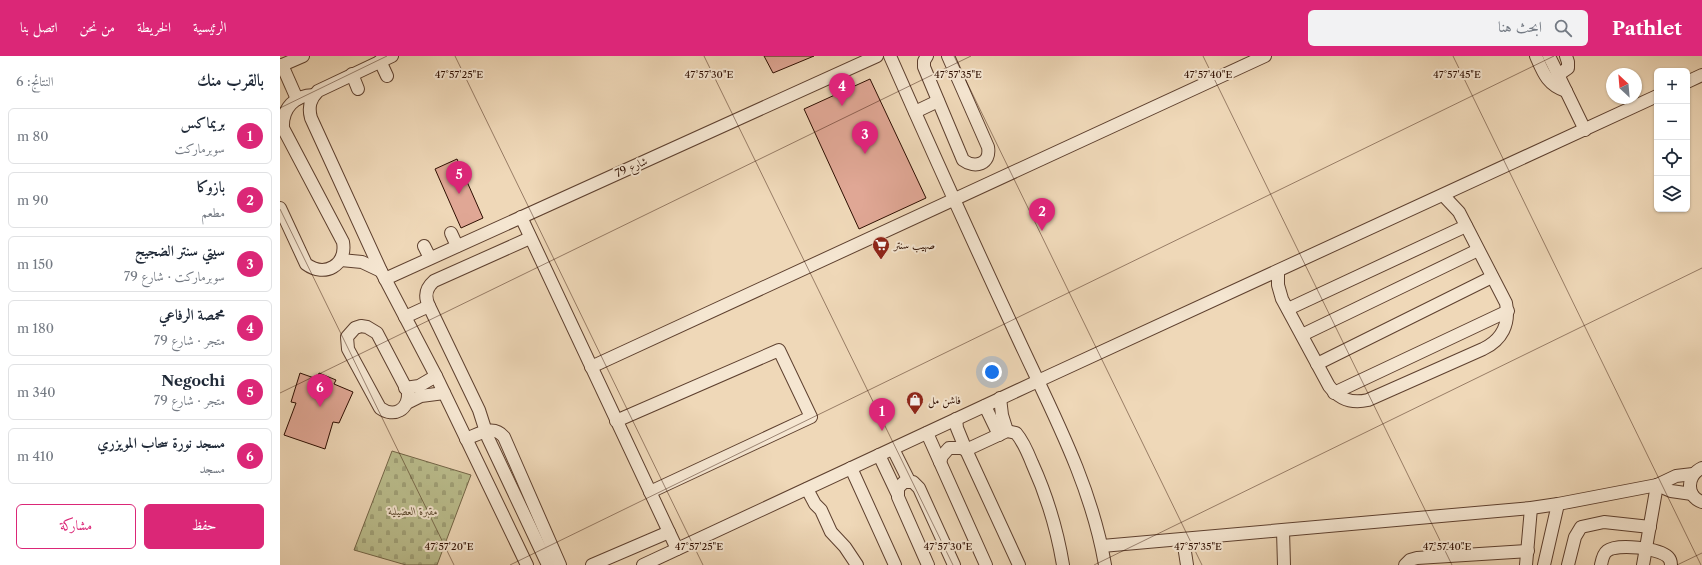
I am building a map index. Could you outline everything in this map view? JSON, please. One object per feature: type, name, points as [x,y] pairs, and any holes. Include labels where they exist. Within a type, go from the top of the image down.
[{"type":"street","points":[[297,99],[281,66],[303,56]]},
{"type":"street","points":[[392,56],[324,87],[314,95],[310,106],[311,118],[383,275],[436,376],[527,565]]},
{"type":"street","name":"شارع 79","points":[[383,275],[430,258],[877,56]]},
{"type":"street","points":[[890,56],[954,199],[1075,461],[1096,523],[1105,565]]},
{"type":"street","points":[[926,56],[924,67],[963,160],[972,165],[980,164],[987,159],[989,153],[988,148],[948,56]]},
{"type":"street","points":[[591,367],[1265,56]]},
{"type":"street","points":[[1536,56],[1548,81],[1558,88],[1566,91]]},
{"type":"street","points":[[1549,56],[1585,130]]},
{"type":"street","points":[[1558,76],[1567,71],[1568,62],[1566,56]]},
{"type":"street","points":[[380,61],[387,76]]},
{"type":"street","points":[[352,74],[358,89]]},
{"type":"street","points":[[1690,81],[1702,75]]},
{"type":"street","points":[[280,208],[306,264],[316,269],[327,270],[332,268],[341,260],[344,248],[343,242],[283,128],[285,113],[292,103],[302,96],[314,95]]},
{"type":"street","points":[[643,565],[1000,398],[1654,97]]},
{"type":"street","points":[[915,112],[938,101]]},
{"type":"street","points":[[1278,271],[1278,285],[1288,309],[1317,364],[1334,393],[1350,401],[1360,402],[1368,400],[1490,345],[1502,334],[1506,327],[1508,311],[1506,303],[1466,226],[1454,206],[1443,195]]},
{"type":"street","points":[[520,217],[677,549]]},
{"type":"street","points":[[1288,309],[1466,226]]},
{"type":"street","points":[[451,233],[457,246]]},
{"type":"street","points":[[530,238],[434,281],[427,290],[426,295],[429,306],[479,410],[486,431],[548,565]]},
{"type":"street","points":[[424,246],[430,258]]},
{"type":"street","points":[[1302,335],[1478,250]]},
{"type":"street","points":[[341,260],[362,262],[383,275]]},
{"type":"street","points":[[1317,364],[1492,277]]},
{"type":"street","points":[[405,316],[429,306]]},
{"type":"street","points":[[1334,393],[1508,311]]},
{"type":"street","points":[[407,403],[408,392],[373,329],[367,326],[361,326],[350,332],[347,337],[348,349],[380,408],[384,412],[395,413],[400,411],[407,403],[421,396],[444,393]]},
{"type":"street","points":[[616,421],[780,350],[811,417],[650,492]]},
{"type":"street","points":[[405,388],[419,386],[436,376]]},
{"type":"street","points":[[1000,398],[1003,433]]},
{"type":"street","points":[[985,406],[1003,433]]},
{"type":"street","points":[[956,419],[958,432],[1019,565]]},
{"type":"street","points":[[466,439],[486,431],[498,431],[504,437],[560,565]]},
{"type":"street","points":[[927,432],[986,565]]},
{"type":"street","points":[[940,462],[942,456],[950,448],[961,448],[966,450],[1003,433],[1016,433],[1019,436],[1040,480],[1055,525],[1063,565]]},
{"type":"street","points":[[893,449],[908,481]]},
{"type":"street","points":[[879,455],[897,492],[928,565]]},
{"type":"street","points":[[851,468],[895,565]]},
{"type":"street","points":[[1102,546],[1531,508],[1657,485],[1669,478],[1698,471]]},
{"type":"street","points":[[1698,471],[1690,484],[1692,494],[1695,498],[1702,502]]},
{"type":"street","points":[[897,492],[900,484],[908,481],[913,482],[919,488],[954,565]]},
{"type":"street","points":[[1657,485],[1671,491],[1692,494]]},
{"type":"street","points":[[1643,565],[1657,485]]},
{"type":"street","points":[[810,487],[821,501],[821,510],[832,532],[845,547],[857,565]]},
{"type":"street","points":[[1544,565],[1558,504]]},
{"type":"street","points":[[1526,565],[1531,508]]},
{"type":"street","points":[[1568,565],[1575,537],[1581,527],[1604,522],[1650,527]]},
{"type":"street","points":[[1283,531],[1284,565]]},
{"type":"street","points":[[592,565],[669,532]]},
{"type":"street","points":[[1183,539],[1187,565]]},
{"type":"street","points":[[1601,565],[1602,559],[1607,551],[1625,546],[1660,552],[1668,556],[1672,565]]},
{"type":"street","points":[[1404,565],[1413,559],[1528,551]]},
{"type":"street","points":[[1468,565],[1471,560],[1486,554]]},
{"type":"street","points":[[1486,554],[1497,565]]},
{"type":"street","points":[[1437,565],[1446,557]]},
{"type":"green space","name":"مقبرة العضيلية","points":[[392,451],[471,475],[437,565],[406,565],[354,550]]},
{"type":"building","points":[[764,56],[814,56],[773,73]]},
{"type":"building","points":[[870,79],[926,198],[859,229],[804,109]]},
{"type":"building","points":[[457,159],[483,218],[461,228],[435,169]]},
{"type":"building","points":[[300,373],[317,379],[319,373],[336,380],[334,384],[353,392],[339,423],[333,422],[325,449],[284,435],[296,403],[291,402]]},
{"type":"place","name":"محمصة الرفاعي","points":[[842,106]]},
{"type":"place","name":"سيتي سنتر الضجيج","points":[[865,154]]},
{"type":"place","name":"Negochi","points":[[459,194]]},
{"type":"place","name":"بازوكا","points":[[1042,231]]},
{"type":"place","name":"صهيب سنتر","points":[[881,260]]},
{"type":"place","name":"مسجد نورة سحاب المويزري","points":[[320,407]]},
{"type":"place","name":"فاشن مل","points":[[915,415]]},
{"type":"place","name":"بريماكس","points":[[882,431]]}]
